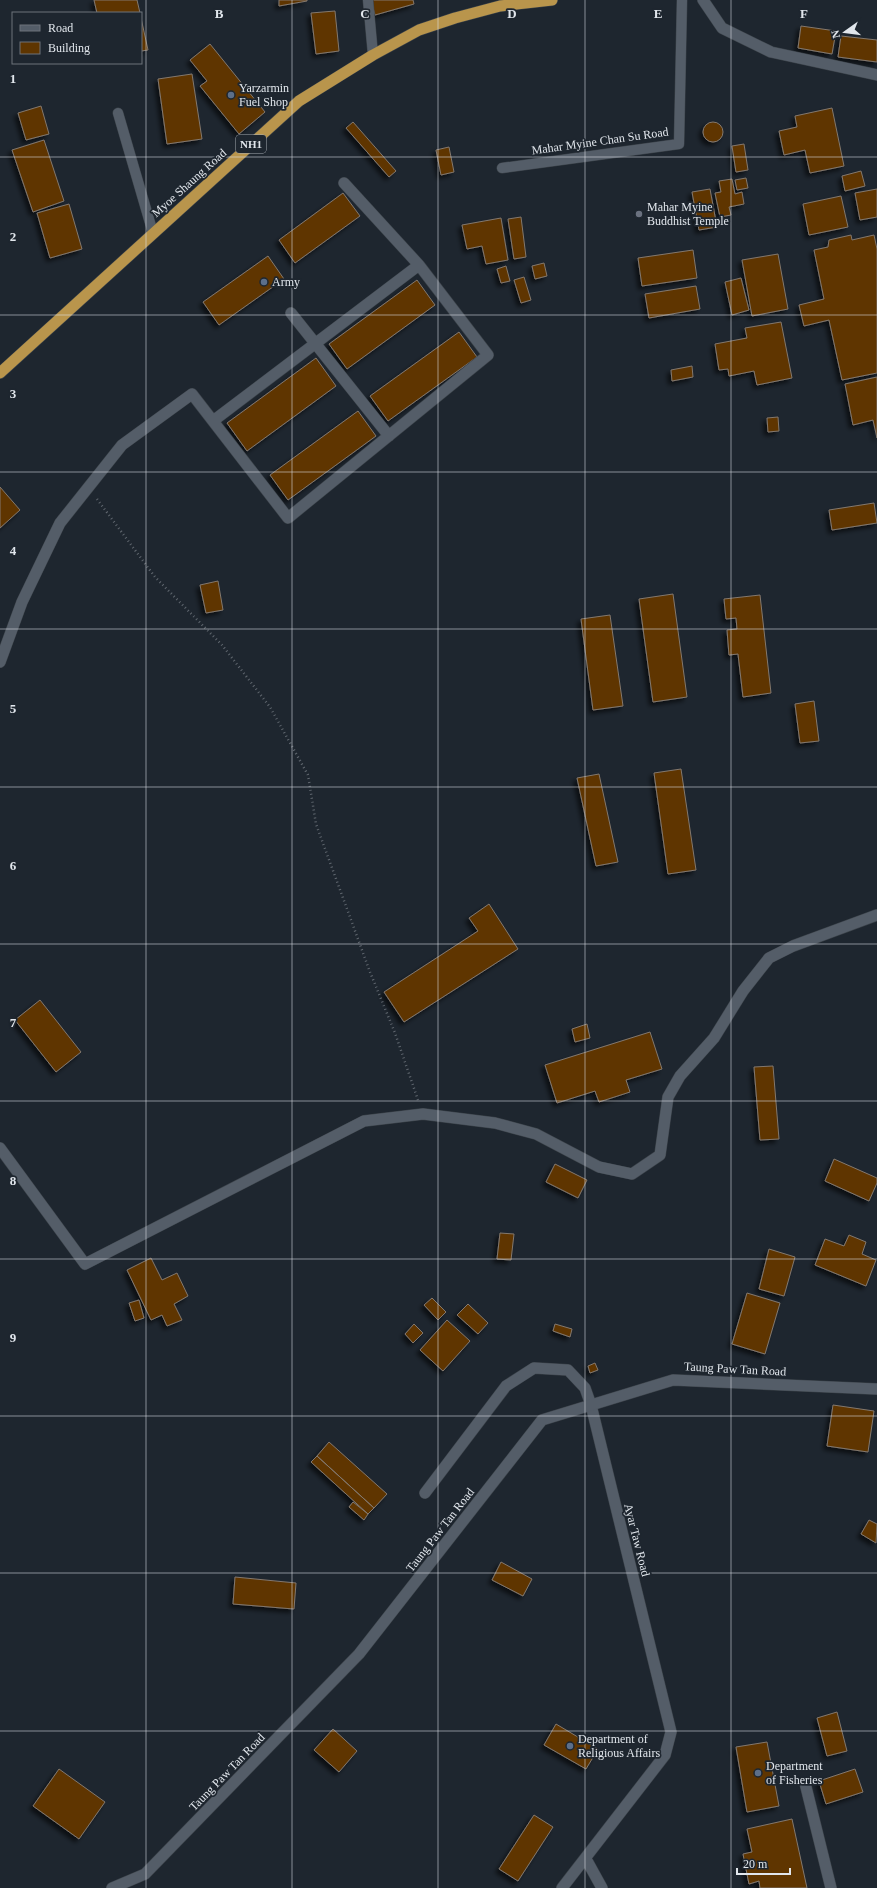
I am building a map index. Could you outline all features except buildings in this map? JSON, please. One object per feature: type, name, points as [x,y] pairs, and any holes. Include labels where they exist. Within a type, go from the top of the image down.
[{"type":"highway","name":"Myoe Shaung Road","points":[[0,373],[299,101],[373,55],[419,30],[455,18],[500,6],[552,0]]},
{"type":"street","points":[[703,0],[722,28],[771,52],[877,74]]},
{"type":"street","points":[[0,662],[22,602],[60,523],[122,445],[192,394],[288,518],[488,355],[419,266],[344,183]]},
{"type":"street","points":[[213,421],[419,266]]},
{"type":"street","points":[[291,313],[389,436]]},
{"type":"street","points":[[0,1148],[85,1264],[364,1120],[423,1114],[495,1123],[536,1134],[599,1167],[632,1174],[660,1156],[668,1097],[680,1076],[714,1038],[743,991],[769,958],[793,946],[877,915]]},
{"type":"street","name":"Ayar Taw Road","points":[[425,1493],[506,1386],[534,1368],[568,1370],[585,1388],[591,1405],[671,1732],[665,1755],[586,1859],[562,1888]]},
{"type":"street","name":"Taung Paw Tan Road","points":[[112,1888],[145,1874],[360,1654],[542,1420],[673,1380],[877,1389]]},
{"type":"street","points":[[805,1783],[831,1888]]},
{"type":"street","points":[[586,1859],[602,1888]]},
{"type":"lane","points":[[368,0],[373,55]]},
{"type":"lane","name":"Mahar Myine Chan Su Road","points":[[502,168],[679,144],[682,0]]},
{"type":"lane","points":[[118,113],[153,233]]},
{"type":"path","points":[[89,488],[155,577],[222,645],[270,707],[308,775],[316,824],[370,972],[395,1033],[423,1114]]},
{"type":"place","name":"Yarzarmin Fuel Shop","points":[[231,95]]},
{"type":"place","name":"Mahar Myine Buddhist Temple","points":[[639,214]]},
{"type":"place","name":"Army","points":[[264,282]]},
{"type":"place","name":"Department of Religious Affairs","points":[[570,1746]]},
{"type":"place","name":"Department of Fisheries","points":[[758,1773]]}]
